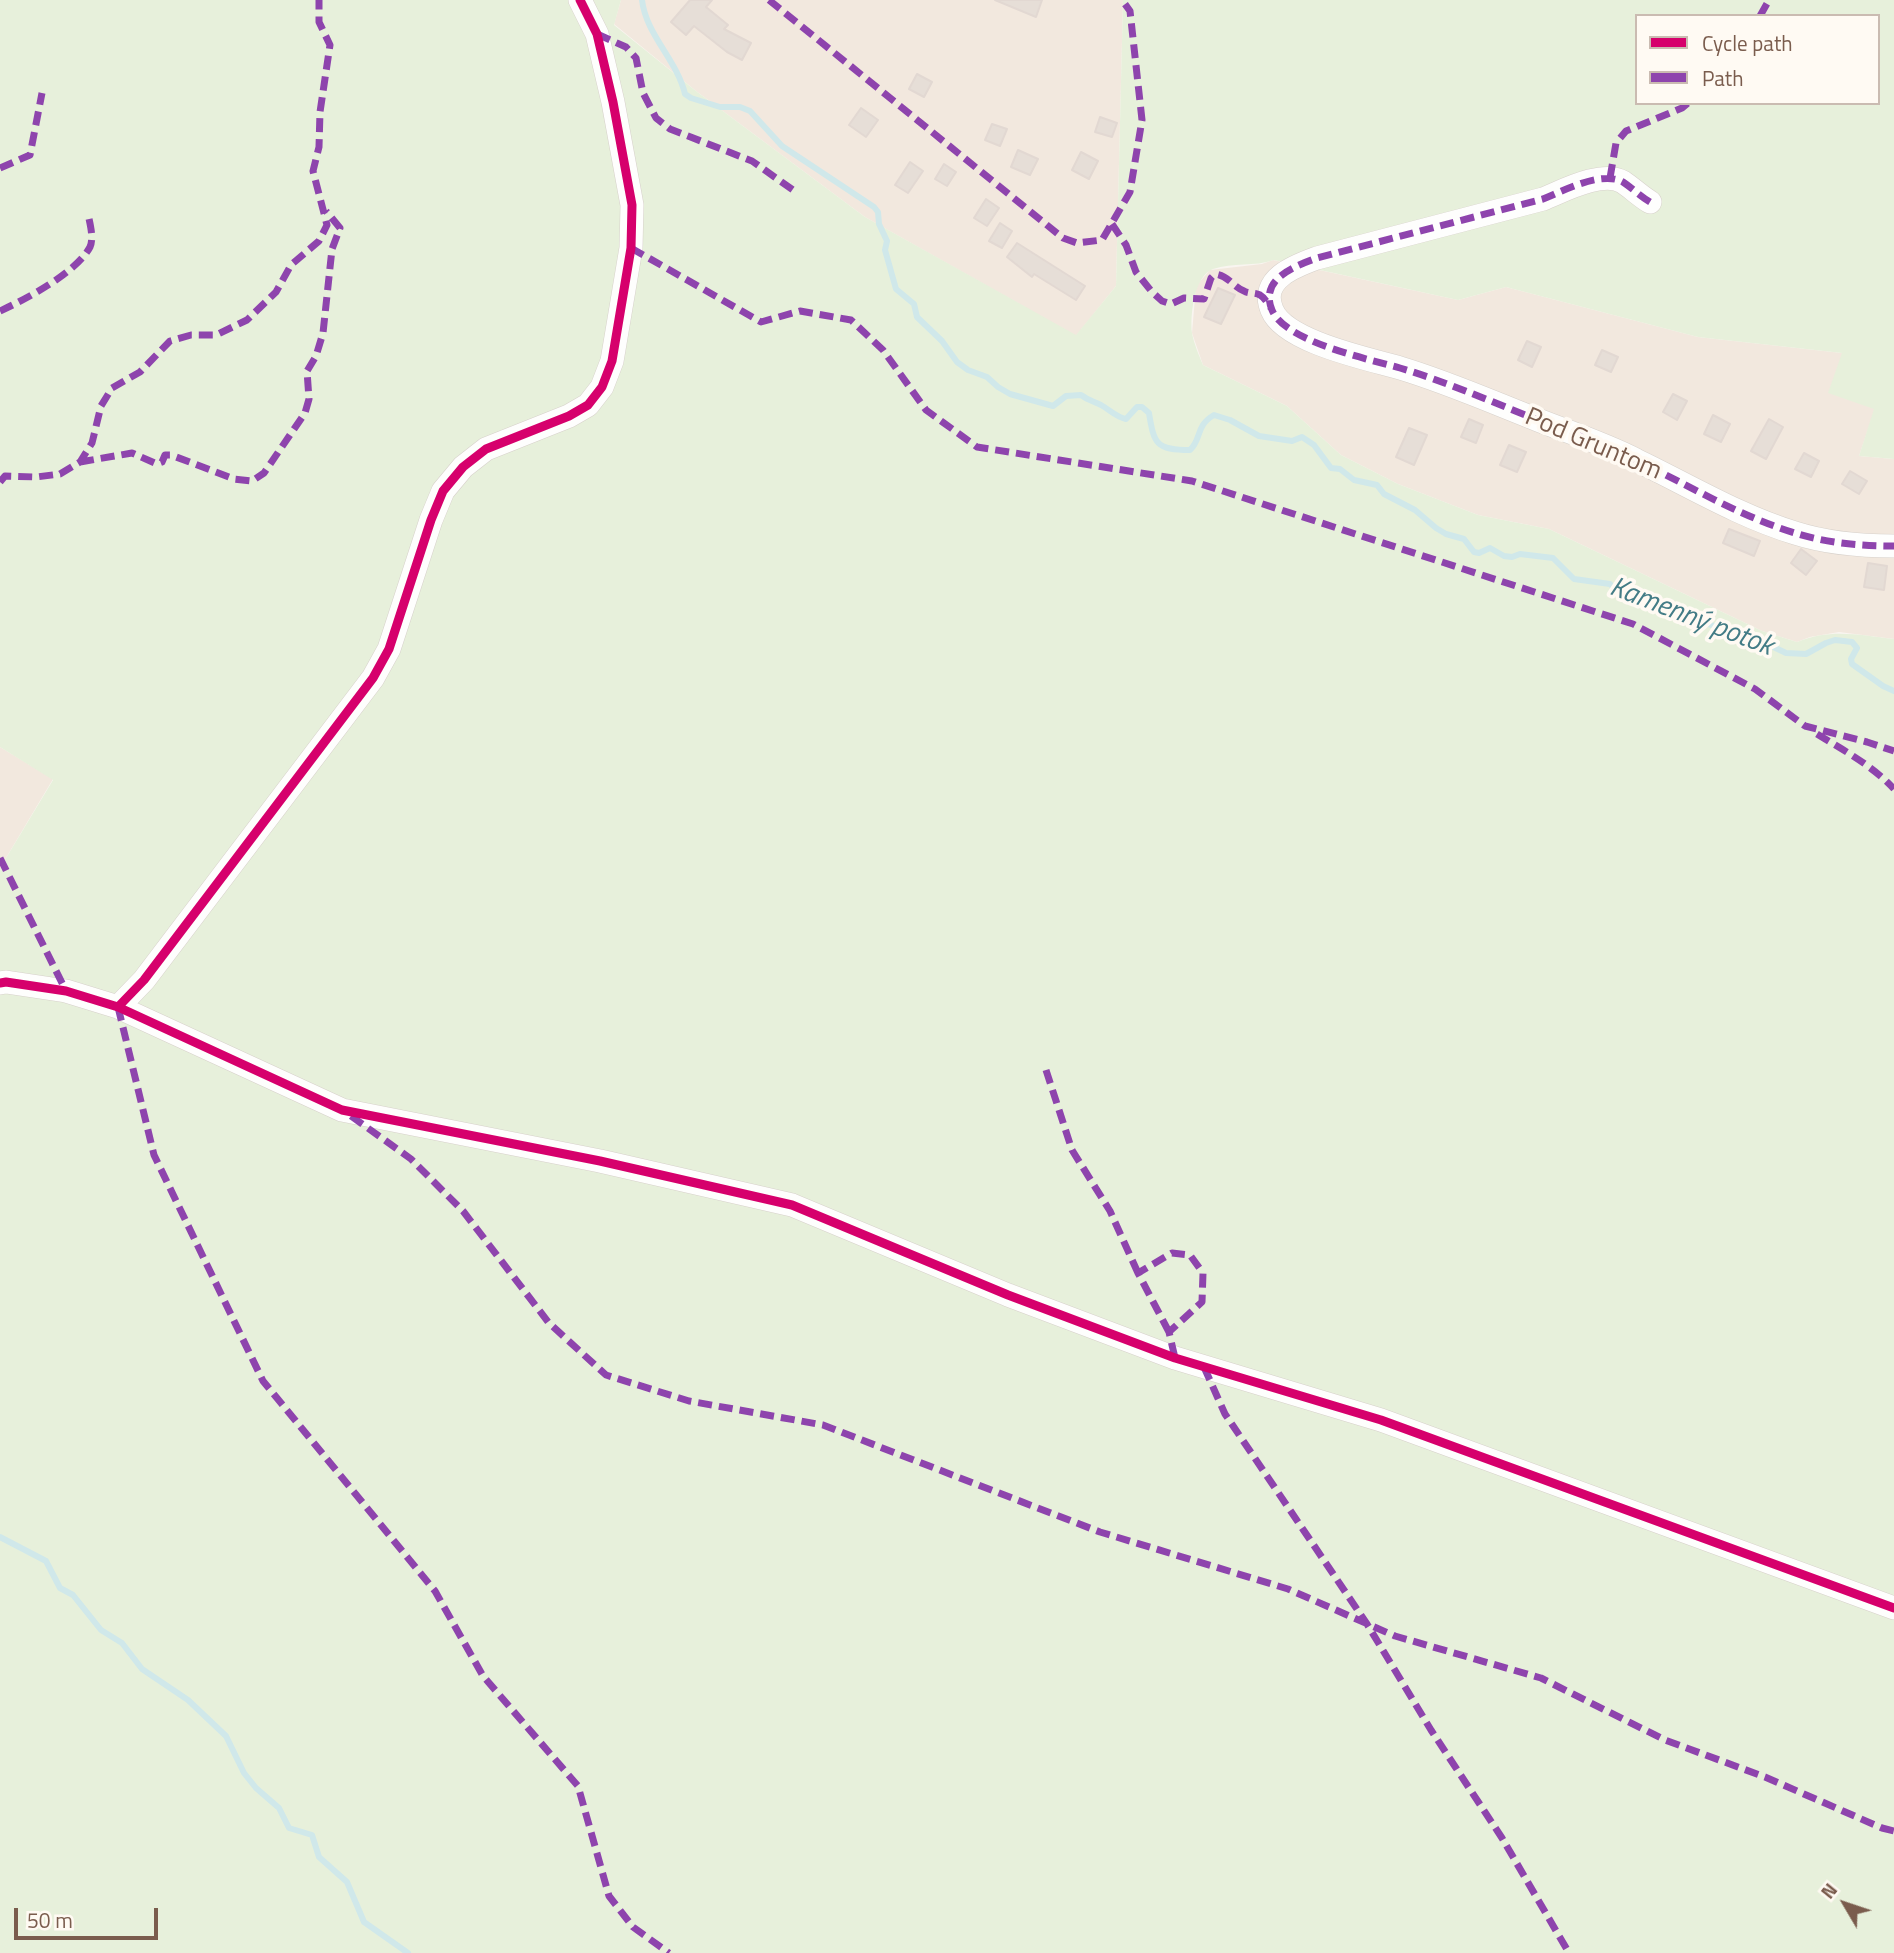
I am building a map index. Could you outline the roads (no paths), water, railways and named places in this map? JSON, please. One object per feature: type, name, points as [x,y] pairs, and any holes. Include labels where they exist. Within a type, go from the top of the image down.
[{"type":"street","points":[[118,1007],[144,980],[373,678],[389,649],[443,491],[463,467],[486,449],[579,411],[588,405],[602,387],[618,335],[631,248],[632,205],[597,34],[580,0]]},
{"type":"street","name":"Pod Gruntom","points":[[1650,202],[1621,181],[1599,179],[1543,199],[1292,267],[1279,275],[1272,288],[1271,309],[1276,317],[1294,331],[1327,347],[1455,387],[1626,455],[1698,492],[1794,533],[1838,542],[1894,546]]},
{"type":"street","points":[[0,983],[66,991],[118,1007],[342,1110],[600,1161],[792,1205],[1008,1295],[1175,1358],[1381,1420],[1894,1608]]},
{"type":"waterway","name":"Kamenný potok","points":[[642,0],[649,25],[675,70],[685,94],[720,107],[740,107],[750,111],[782,146],[874,207],[887,241],[885,250],[896,289],[914,304],[917,317],[942,341],[957,362],[968,370],[987,377],[1010,394],[1053,406],[1066,396],[1081,395],[1126,419],[1137,407],[1142,407],[1149,413],[1155,438],[1170,449],[1190,450],[1201,428],[1214,415],[1230,420],[1259,436],[1292,441],[1302,437],[1314,445],[1331,468],[1340,469],[1354,480],[1377,485],[1384,494],[1415,510],[1436,528],[1464,539],[1474,552],[1479,553],[1490,548],[1504,556],[1520,554],[1553,558],[1574,579],[1610,584],[1622,596],[1642,596],[1680,615],[1761,641],[1786,653],[1806,654],[1835,640],[1852,642],[1857,648],[1851,659],[1852,664],[1894,691]]},
{"type":"waterway","points":[[0,1537],[46,1561],[60,1588],[73,1595],[101,1630],[122,1643],[142,1669],[188,1700],[226,1736],[244,1773],[256,1788],[279,1808],[289,1828],[312,1835],[319,1857],[347,1882],[364,1922],[408,1953]]}]
